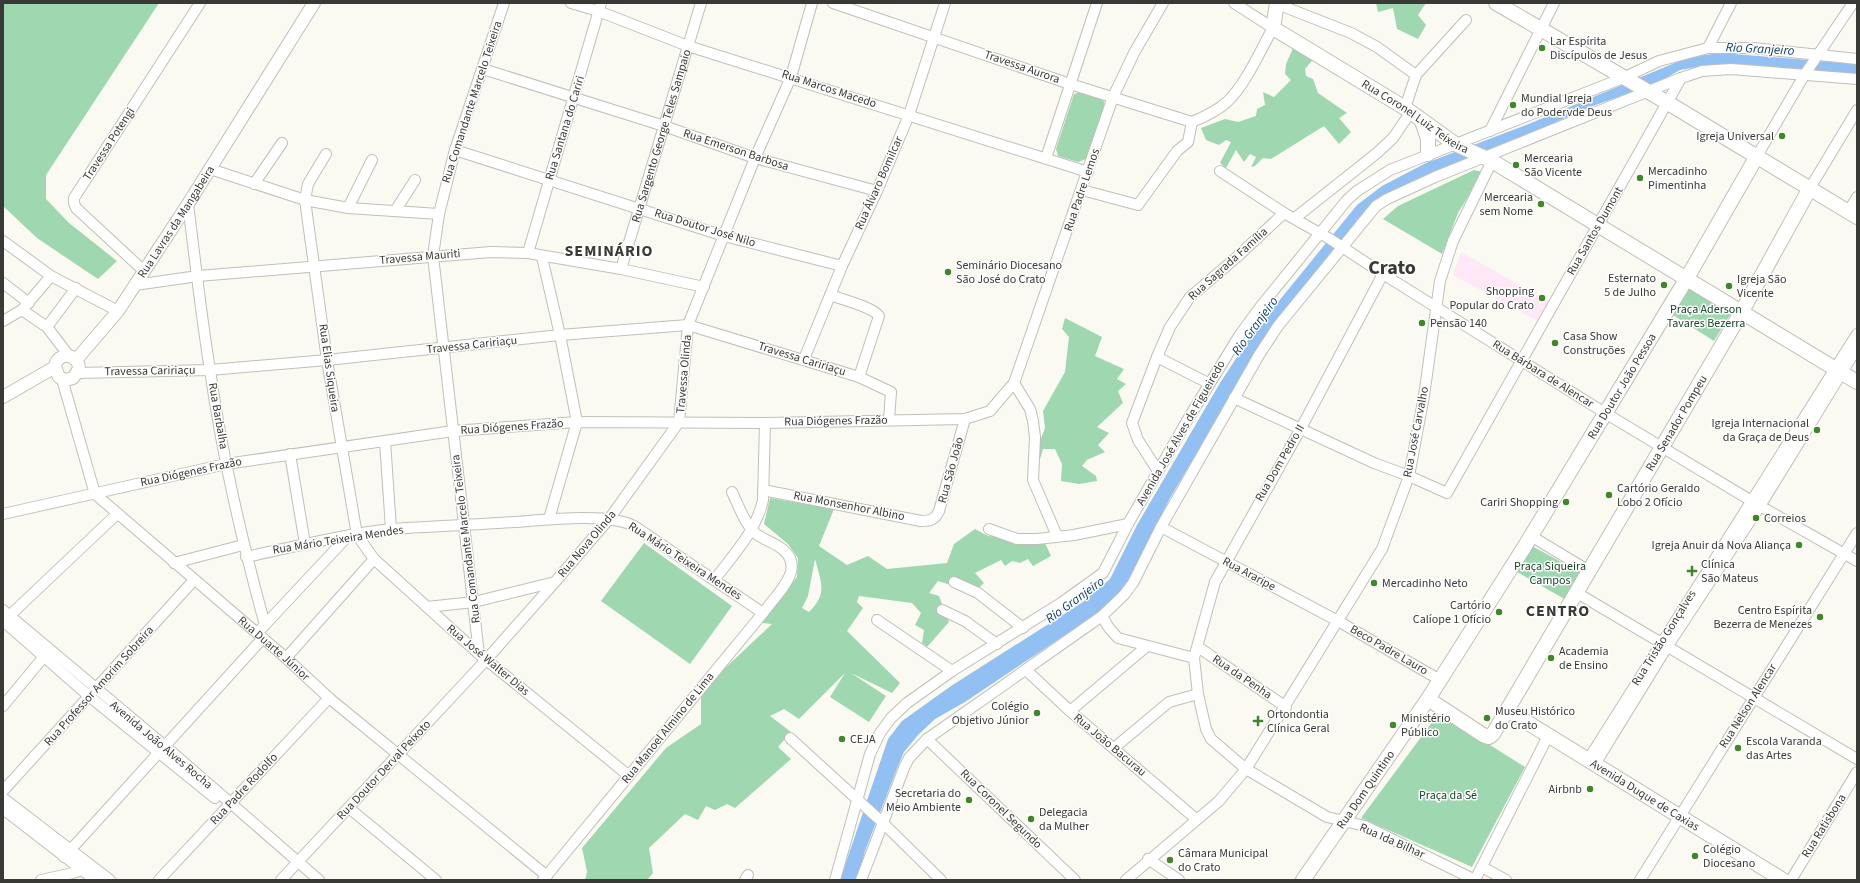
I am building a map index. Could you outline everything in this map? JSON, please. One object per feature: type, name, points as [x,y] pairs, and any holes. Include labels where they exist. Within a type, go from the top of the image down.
[{"type":"main road","points":[[1273,28],[1277,3]]},
{"type":"main road","points":[[1496,3],[1646,92],[1668,103],[1852,214]]},
{"type":"main road","name":"Rua Coronel Luiz Teixeira","points":[[1273,28],[1407,111],[1455,144],[1488,159],[1857,382]]},
{"type":"main road","points":[[1422,121],[1428,139],[1428,154]]},
{"type":"main road","name":"Rua Doutor João Pessoa","points":[[1440,680],[1531,536],[1687,278],[1757,156]]},
{"type":"main road","name":"Rua Senador Pompeu","points":[[1428,699],[1482,735],[1489,737],[1493,734],[1741,313],[1810,188]]},
{"type":"main road","name":"Rua Dom Quintino","points":[[1303,880],[1440,680]]},
{"type":"main road","name":"Avenida Duque de Caxias","points":[[1507,710],[1782,880]]},
{"type":"street","name":"Travessa Potengi","points":[[144,271],[76,208],[74,198],[200,3]]},
{"type":"street","name":"Rua Lavras da Mangabeira","points":[[3,397],[55,367],[59,358],[72,358],[118,311],[188,204],[314,3]]},
{"type":"street","name":"Rua Comandante Marcelo Teixeira","points":[[483,657],[474,602],[433,256],[439,214],[455,150],[504,3]]},
{"type":"street","name":"Rua Marcos Macedo","points":[[571,3],[599,7],[688,46],[791,77],[1088,172]]},
{"type":"street","name":"Rua Sargento George Teles Sampaio","points":[[621,269],[701,3]]},
{"type":"street","name":"Travessa Olinda","points":[[679,422],[688,325],[755,158],[791,77],[812,3]]},
{"type":"street","name":"Travessa Aurora","points":[[833,3],[1070,84],[1192,122]]},
{"type":"street","name":"Rua Álvaro Bomilcar","points":[[804,359],[842,266],[877,191],[908,115],[944,3]]},
{"type":"street","points":[[1046,158],[1097,3]]},
{"type":"street","name":"Rua Padre Lemos","points":[[1014,383],[1113,97],[1134,53],[1164,3]]},
{"type":"street","name":"Rua Coronel Luiz Teixeira","points":[[1234,3],[1273,28]]},
{"type":"street","points":[[1277,3],[1351,33],[1377,47],[1416,75]]},
{"type":"street","points":[[1490,131],[1554,3]]},
{"type":"street","points":[[1708,48],[1731,3]]},
{"type":"street","name":"Rua Doutor João Pessoa","points":[[1757,156],[1806,73],[1853,3]]},
{"type":"street","name":"Rua Santana do Cariri","points":[[528,253],[574,98],[599,7]]},
{"type":"street","points":[[1220,171],[1295,218],[1393,138],[1407,111],[1416,75],[1466,20]]},
{"type":"street","points":[[1082,190],[1138,205],[1177,151],[1188,142],[1192,122],[1212,113],[1227,102],[1239,88],[1273,28]]},
{"type":"street","name":"Avenida José Alves de Figueiredo","points":[[834,880],[870,754],[880,733],[891,718],[907,703],[952,671],[1067,600],[1103,573],[1128,524],[1208,383],[1261,306],[1347,200],[1357,191],[1379,176],[1428,154],[1490,131],[1682,53],[1708,48],[1744,47],[1817,56],[1857,59]]},
{"type":"street","name":"Rua Emerson Barbosa","points":[[483,69],[664,126],[755,158],[877,191]]},
{"type":"street","points":[[861,880],[882,822],[909,758],[926,739],[1102,616],[1124,595],[1133,583],[1161,527],[1234,398],[1278,326],[1376,206],[1387,199],[1488,159],[1646,92],[1702,71],[1717,69],[1806,73],[1857,79]]},
{"type":"street","name":"Rua Santos Dumont","points":[[1409,476],[1447,493],[1681,78]]},
{"type":"street","name":"Rua Senador Pompeu","points":[[1810,188],[1857,110]]},
{"type":"street","points":[[254,184],[282,143]]},
{"type":"street","name":"Rua Doutor José Nilo","points":[[455,150],[724,236],[842,266]]},
{"type":"street","name":"Rua Elias Siqueira","points":[[326,154],[308,184],[305,200],[352,536]]},
{"type":"street","name":"Rua José Carvalho","points":[[1126,880],[1148,859],[1229,790],[1246,769],[1286,707],[1382,549],[1409,476],[1424,396],[1440,280],[1452,241],[1488,159]]},
{"type":"street","points":[[348,208],[372,160]]},
{"type":"street","points":[[210,169],[305,200],[348,208],[439,214]]},
{"type":"street","points":[[396,211],[415,180]]},
{"type":"street","points":[[1852,214],[1857,197]]},
{"type":"street","name":"Rua Barbalha","points":[[188,204],[210,370],[226,464],[243,545],[265,625]]},
{"type":"street","name":"Rua Sagrada Família","points":[[1158,471],[1138,440],[1132,423],[1170,327],[1190,297],[1237,257],[1284,212]]},
{"type":"street","name":"Rua Bárbara de Alencar","points":[[1295,218],[1605,413],[1756,504],[1857,561]]},
{"type":"street","points":[[3,241],[51,276],[118,311]]},
{"type":"street","name":"Travessa Mauriti","points":[[135,285],[198,276],[491,252],[528,253],[542,257],[621,269],[704,287]]},
{"type":"street","points":[[542,257],[560,335],[577,422],[548,519]]},
{"type":"street","name":"Rua Dom Pedro II","points":[[1194,658],[1215,582],[1224,562],[1300,430],[1383,274]]},
{"type":"street","points":[[3,321],[25,306],[51,276]]},
{"type":"street","points":[[3,283],[47,327],[79,366],[78,373],[73,378],[62,379]]},
{"type":"street","points":[[47,327],[76,288]]},
{"type":"street","points":[[830,295],[875,312],[879,316],[859,377]]},
{"type":"street","name":"Travessa Caririaçu","points":[[78,373],[210,370],[444,349],[560,335],[688,325],[804,359],[859,377],[890,391],[889,420]]},
{"type":"street","name":"Rua Tristão Gonçalves","points":[[1591,762],[1819,403],[1838,371],[1857,334]]},
{"type":"street","name":"Rua Tristão Gonçalves","points":[[1838,371],[1857,348]]},
{"type":"street","points":[[1157,357],[1208,383]]},
{"type":"street","points":[[55,367],[57,374],[62,379],[95,494]]},
{"type":"street","points":[[1014,383],[1030,409],[1035,437],[1033,480],[1057,536]]},
{"type":"street","name":"Rua Diógenes Frazão","points":[[3,514],[226,464],[453,431],[577,422],[765,423],[965,419],[990,411],[1014,383]]},
{"type":"street","points":[[1234,398],[1300,430],[1374,463],[1409,476]]},
{"type":"street","name":"Rua São João","points":[[934,519],[941,508],[965,419]]},
{"type":"street","name":"Rua Nova Olinda","points":[[483,657],[555,582],[609,519],[679,422]]},
{"type":"street","points":[[715,579],[752,530],[761,510],[765,423]]},
{"type":"street","points":[[385,441],[391,529]]},
{"type":"street","points":[[290,454],[305,544]]},
{"type":"street","name":"Rua Monsenhor Albino","points":[[763,490],[921,521],[934,519]]},
{"type":"street","points":[[732,492],[752,530]]},
{"type":"street","name":"Rua Duarte Júnior","points":[[95,494],[286,658],[329,698],[399,753],[545,878]]},
{"type":"street","points":[[4,618],[117,514]]},
{"type":"street","name":"Rua Mário Teixeira Mendes","points":[[246,557],[305,544],[391,529],[465,526],[548,519],[609,519],[628,523],[715,579],[763,613]]},
{"type":"street","points":[[990,529],[1017,539],[1038,539],[1074,535],[1128,524]]},
{"type":"street","name":"Rua Araripe","points":[[1161,527],[1224,562],[1338,621]]},
{"type":"street","name":"Rua Manoel Almino de Lima","points":[[545,878],[628,775],[763,613],[791,575],[793,566],[790,557],[780,548],[752,530]]},
{"type":"street","name":"Rua Nelson Alencar","points":[[1640,880],[1857,533]]},
{"type":"street","points":[[64,857],[162,750],[260,636],[265,625],[352,536]]},
{"type":"street","name":"Rua José Walter Dias","points":[[352,536],[374,559],[483,657],[628,775]]},
{"type":"street","points":[[1531,536],[1589,571]]},
{"type":"street","points":[[174,562],[243,545]]},
{"type":"street","points":[[286,658],[374,559]]},
{"type":"street","name":"Rua Professor Amorim Sobreira","points":[[3,791],[194,580]]},
{"type":"street","points":[[427,607],[474,602],[555,582]]},
{"type":"street","points":[[954,582],[978,593],[1023,628]]},
{"type":"street","points":[[1576,593],[1857,759]]},
{"type":"street","points":[[942,610],[965,621],[997,644]]},
{"type":"street","name":"Rua da Penha","points":[[1102,616],[1108,628],[1118,638],[1146,647],[1194,658]]},
{"type":"street","name":"Avenida João Alves Rocha","points":[[4,618],[296,864],[319,880]]},
{"type":"street","points":[[877,620],[952,671]]},
{"type":"street","name":"Beco Padre Lauro","points":[[1338,621],[1440,680]]},
{"type":"street","points":[[1070,711],[1146,647]]},
{"type":"street","name":"Rua da Penha","points":[[1198,647],[1286,707]]},
{"type":"street","points":[[3,706],[47,654]]},
{"type":"street","name":"Rua Doutor Derval Peixoto","points":[[281,880],[399,753],[483,657]]},
{"type":"street","name":"Rua Ida Bilhar","points":[[1194,658],[1198,694],[1206,729],[1211,739],[1220,749],[1246,769],[1327,817],[1365,826],[1475,880]]},
{"type":"street","name":"Rua João Bacurau","points":[[1026,670],[1070,711],[1196,819]]},
{"type":"street","points":[[1114,748],[1169,702],[1198,694]]},
{"type":"street","name":"Rua Padre Rodolfo","points":[[159,880],[329,698]]},
{"type":"street","points":[[1475,880],[1548,736]]},
{"type":"street","points":[[790,738],[882,822],[941,880]]},
{"type":"street","name":"Rua Coronel Segundo","points":[[926,739],[1075,880]]},
{"type":"street","name":"Rua Ratisbona","points":[[1791,880],[1857,772]]},
{"type":"street","points":[[3,798],[72,849],[110,880]]},
{"type":"street","points":[[349,808],[436,880]]},
{"type":"street","points":[[3,809],[95,880]]},
{"type":"street","points":[[1148,859],[1179,880]]},
{"type":"street","name":"Avenida João Alves Rocha","points":[[296,864],[308,880]]},
{"type":"street","points":[[41,880],[82,870],[92,865]]},
{"type":"street","points":[[1482,867],[1506,880]]},
{"type":"shaded area","points":[[1461,252],[1555,305],[1543,324],[1453,275]]},
{"type":"green space","points":[[3,3],[159,3],[46,175],[46,199],[69,223],[117,261],[98,279],[37,238],[3,206]]},
{"type":"green space","points":[[1376,3],[1426,3],[1418,15],[1426,25],[1418,39],[1397,29],[1393,8],[1378,12]]},
{"type":"green space","points":[[1294,46],[1314,58],[1305,69],[1306,76],[1313,79],[1318,93],[1347,113],[1339,118],[1351,132],[1339,144],[1324,126],[1271,159],[1263,158],[1255,166],[1251,167],[1256,157],[1250,154],[1244,162],[1236,150],[1226,168],[1220,163],[1231,142],[1226,140],[1219,145],[1206,140],[1201,128],[1225,119],[1238,122],[1256,116],[1257,109],[1265,105],[1263,92],[1274,97],[1291,80],[1285,74],[1286,64]]},
{"type":"green space","points":[[1080,92],[1103,100],[1106,106],[1086,159],[1078,162],[1058,156],[1056,149],[1074,94]]},
{"type":"green space","points":[[1474,170],[1483,172],[1458,213],[1442,254],[1383,219],[1398,206]]},
{"type":"green space","name":"Praça Aderson Tavares Bezerra","points":[[1690,287],[1732,312],[1714,341],[1673,315]]},
{"type":"green space","points":[[1065,318],[1102,337],[1095,356],[1124,369],[1117,379],[1126,384],[1118,391],[1123,403],[1097,427],[1109,433],[1098,445],[1105,452],[1087,460],[1082,466],[1096,476],[1097,481],[1079,484],[1061,481],[1062,464],[1055,449],[1043,449],[1038,466],[1033,459],[1045,428],[1043,411],[1065,372],[1069,337],[1062,329]]},
{"type":"green space","points":[[770,498],[834,509],[819,546],[847,565],[868,556],[887,569],[947,563],[954,544],[975,529],[988,536],[1046,541],[1045,543],[1051,556],[1033,566],[1028,559],[1020,563],[1012,561],[1005,566],[1001,560],[975,573],[984,583],[974,592],[938,581],[929,593],[939,596],[949,622],[927,647],[922,643],[924,630],[915,625],[921,613],[912,603],[859,596],[857,602],[863,608],[847,631],[900,683],[892,693],[851,673],[886,696],[869,722],[830,697],[845,673],[799,719],[784,709],[770,716],[791,732],[778,747],[791,759],[735,808],[727,804],[715,810],[706,806],[698,820],[685,814],[649,848],[653,873],[647,880],[585,880],[587,872],[582,848],[666,748],[701,724],[701,697],[721,672],[772,624],[761,623],[797,577],[798,558],[788,544],[764,524]],"holes":[[[815,559],[821,581],[821,593],[819,599],[809,612],[802,608],[808,596]]]},
{"type":"green space","points":[[644,543],[732,606],[690,664],[601,601]]},
{"type":"green space","name":"Praça Siqueira Campos","points":[[1532,546],[1583,574],[1568,601],[1517,572]]},
{"type":"green space","name":"Praça da Sé","points":[[1439,713],[1525,767],[1472,867],[1361,818]]},
{"type":"water","points":[[1721,53],[1857,64],[1857,75],[1734,64],[1707,65],[1680,70],[1657,83],[1590,107],[1502,146],[1408,184],[1378,199],[1364,212],[1224,407],[1170,498],[1125,588],[1116,598],[1095,615],[965,702],[935,719],[918,735],[904,752],[898,766],[865,851],[857,880],[840,880],[888,739],[902,721],[951,686],[1083,602],[1110,579],[1137,525],[1220,383],[1252,334],[1357,205],[1382,186],[1426,163],[1531,123],[1689,57]]},
{"type":"place","name":"Lar Espírita Discípulos de Jesus","points":[[1542,48]]},
{"type":"place","name":"Mundial Igreja do Podervde Deus","points":[[1513,105]]},
{"type":"place","name":"Igreja Universal","points":[[1782,136]]},
{"type":"place","name":"Mercearia São Vicente","points":[[1516,165]]},
{"type":"place","name":"Mercadinho Pimentinha","points":[[1640,178]]},
{"type":"place","name":"Mercearia sem Nome","points":[[1541,204]]},
{"type":"place","name":"Seminário Diocesano São José do Crato","points":[[948,272]]},
{"type":"place","name":"Esternato 5 de Julho","points":[[1664,285]]},
{"type":"place","name":"Igreja São Vicente","points":[[1729,286]]},
{"type":"place","name":"Shopping Popular do Crato","points":[[1542,298]]},
{"type":"place","name":"Pensão 140","points":[[1422,323]]},
{"type":"place","name":"Casa Show Construções","points":[[1555,343]]},
{"type":"place","name":"Igreja Internacional da Graça de Deus","points":[[1817,430]]},
{"type":"place","name":"Cartório Geraldo Lobo 2 Ofício","points":[[1609,495]]},
{"type":"place","name":"Cariri Shopping","points":[[1566,502]]},
{"type":"place","name":"Correios","points":[[1756,518]]},
{"type":"place","name":"Igreja Anuir da Nova Aliança","points":[[1799,545]]},
{"type":"place","name":"Clínica São Mateus","points":[[1692,571]]},
{"type":"place","name":"Mercadinho Neto","points":[[1374,583]]},
{"type":"place","name":"Cartório Calíope 1 Ofício","points":[[1499,612]]},
{"type":"place","name":"Centro Espírita Bezerra de Menezes","points":[[1820,617]]},
{"type":"place","name":"Academia de Ensino","points":[[1551,658]]},
{"type":"place","name":"Colégio Objetivo Júnior","points":[[1037,713]]},
{"type":"place","name":"Museu Histórico do Crato","points":[[1487,718]]},
{"type":"place","name":"Ortondontia Clínica Geral","points":[[1258,721]]},
{"type":"place","name":"Ministério Público","points":[[1393,725]]},
{"type":"place","name":"CEJA","points":[[842,739]]},
{"type":"place","name":"Escola Varanda das Artes","points":[[1738,748]]},
{"type":"place","name":"Airbnb","points":[[1590,789]]},
{"type":"place","name":"Secretaria do Meio Ambiente","points":[[969,800]]},
{"type":"place","name":"Delegacia da Mulher","points":[[1031,819]]},
{"type":"place","name":"Colégio Diocesano","points":[[1695,856]]},
{"type":"place","name":"Câmara Municipal do Crato","points":[[1170,860]]},
{"type":"district","name":"SEMINÁRIO","points":[[609,251]]},
{"type":"district","name":"Crato","points":[[1392,268]]},
{"type":"district","name":"CENTRO","points":[[1558,611]]},
{"type":"water label","name":"Rio Granjeiro","points":[[1760,49]]},
{"type":"water label","name":"Rio Granjeiro","points":[[1255,326]]},
{"type":"water label","name":"Rio Granjeiro","points":[[1075,600]]}]
